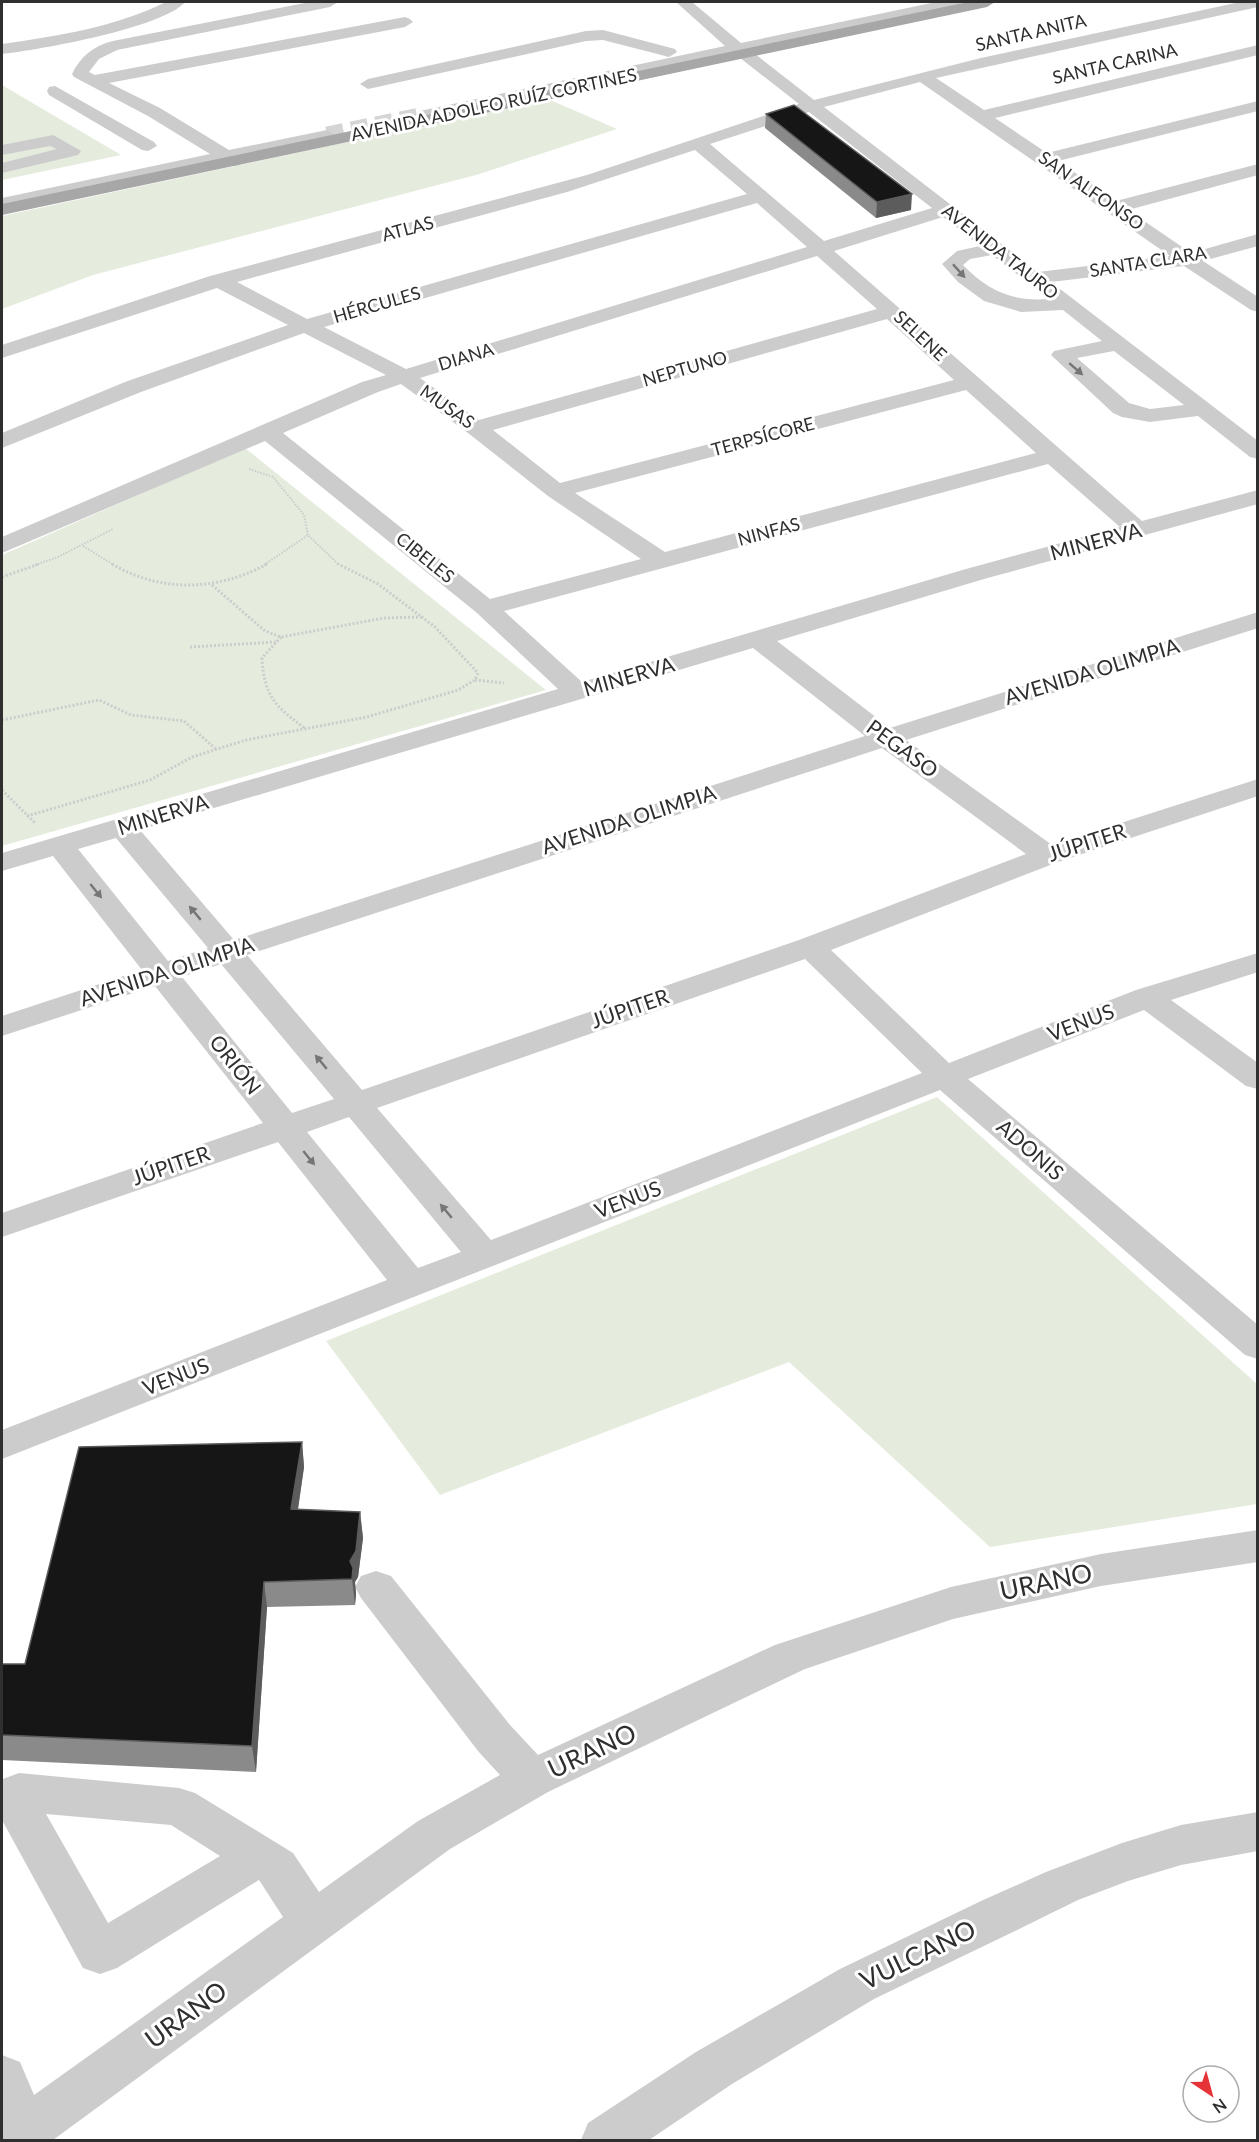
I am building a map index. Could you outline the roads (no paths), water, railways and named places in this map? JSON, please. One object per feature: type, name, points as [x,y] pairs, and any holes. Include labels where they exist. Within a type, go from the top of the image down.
[{"type":"main road","name":"AVENIDA ADOLFO RUÍZ CORTINES","points":[[2,190],[221,154],[618,79],[685,65],[735,46],[911,2]]},
{"type":"main road","name":"AVENIDA ADOLFO RUÍZ CORTINES","points":[[410,111],[669,52],[735,46],[987,2]]},
{"type":"main road","name":"AVENIDA ADOLFO RUÍZ CORTINES","points":[[2,210],[221,154]]},
{"type":"street","points":[[2,49],[29,46],[144,16],[177,2]]},
{"type":"street","points":[[86,78],[91,56],[113,46],[318,2]]},
{"type":"street","name":"AVENIDA TAURO","points":[[683,2],[735,46],[1037,278],[1066,304],[1257,452]]},
{"type":"street","points":[[735,46],[933,2]]},
{"type":"street","points":[[410,111],[955,2]]},
{"type":"street","name":"SANTA ANITA","points":[[813,105],[923,77],[1257,2]]},
{"type":"street","points":[[86,78],[130,74],[405,22]]},
{"type":"street","points":[[368,84],[595,35],[669,52]]},
{"type":"street","points":[[130,74],[117,62],[124,57],[207,41]]},
{"type":"street","points":[[29,46],[154,112],[221,154]]},
{"type":"street","name":"SANTA CARINA","points":[[982,116],[1257,50]]},
{"type":"street","points":[[685,65],[704,72],[771,74]]},
{"type":"street","points":[[618,79],[633,85],[657,86],[679,82],[704,72]]},
{"type":"street","name":"SAN ALFONSO","points":[[923,77],[1116,207],[1186,260],[1257,306]]},
{"type":"street","points":[[55,91],[148,146]]},
{"type":"street","name":"ATLAS","points":[[2,352],[120,310],[217,280],[565,187],[813,105]]},
{"type":"street","points":[[1045,159],[1257,106]]},
{"type":"street","points":[[106,122],[154,112]]},
{"type":"street","points":[[2,203],[326,129]]},
{"type":"street","points":[[2,150],[53,140],[72,151],[2,168]]},
{"type":"street","name":"SELENE","points":[[699,144],[893,311],[1051,456],[1139,531]]},
{"type":"street","points":[[2,197],[221,154]]},
{"type":"street","points":[[1116,207],[1257,169]]},
{"type":"street","name":"HÉRCULES","points":[[2,441],[133,387],[304,326],[761,196]]},
{"type":"street","name":"DIANA","points":[[2,546],[370,387],[946,210]]},
{"type":"street","name":"SANTA CLARA","points":[[1037,278],[1186,260],[1257,240]]},
{"type":"street","points":[[996,248],[964,255],[952,264],[975,286],[1005,305],[1020,307],[1066,304]]},
{"type":"street","name":"MUSAS","points":[[217,280],[403,376],[476,428],[556,491],[661,561]]},
{"type":"street","name":"NEPTUNO","points":[[476,428],[893,311]]},
{"type":"street","points":[[1118,344],[1065,352],[1061,355],[1121,408],[1131,413],[1152,415],[1203,409]]},
{"type":"street","name":"TERPSÍCORE","points":[[556,491],[970,382]]},
{"type":"street","name":"CIBELES","points":[[267,431],[486,608],[577,692]]},
{"type":"street","name":"NINFAS","points":[[486,608],[1051,456]]},
{"type":"street","name":"MINERVA","points":[[2,862],[975,574],[1257,497]]},
{"type":"street","name":"AVENIDA OLIMPIA","points":[[2,1026],[884,737],[1257,620]]},
{"type":"street","name":"PEGASO","points":[[758,639],[884,737],[1048,856]]},
{"type":"street","name":"JÚPITER","points":[[2,1225],[283,1126],[356,1104],[810,947],[1048,856],[1257,787]]},
{"type":"street","points":[[123,828],[484,1256]]},
{"type":"street","name":"ORIÓN","points":[[59,845],[411,1285]]},
{"type":"street","name":"ADONIS","points":[[810,947],[944,1076],[1257,1346]]},
{"type":"street","name":"VENUS","points":[[2,1445],[1147,997],[1257,962]]},
{"type":"street","points":[[1147,997],[1257,1079]]},
{"type":"street","name":"URANO","points":[[21,2138],[434,1835],[532,1779],[790,1657],[951,1603],[1101,1570],[1257,1546]]},
{"type":"street","points":[[376,1587],[494,1738],[532,1779]]},
{"type":"street","points":[[259,1856],[100,1953],[25,1820],[19,1792],[179,1807],[277,1867],[313,1923]]},
{"type":"street","name":"VULCANO","points":[[606,2140],[714,2068],[857,1984],[998,1916],[1062,1886],[1122,1863],[1181,1845],[1257,1831]]},
{"type":"street","points":[[2,2078],[21,2138]]},
{"type":"tunnel","points":[[327,135],[420,116]]}]
